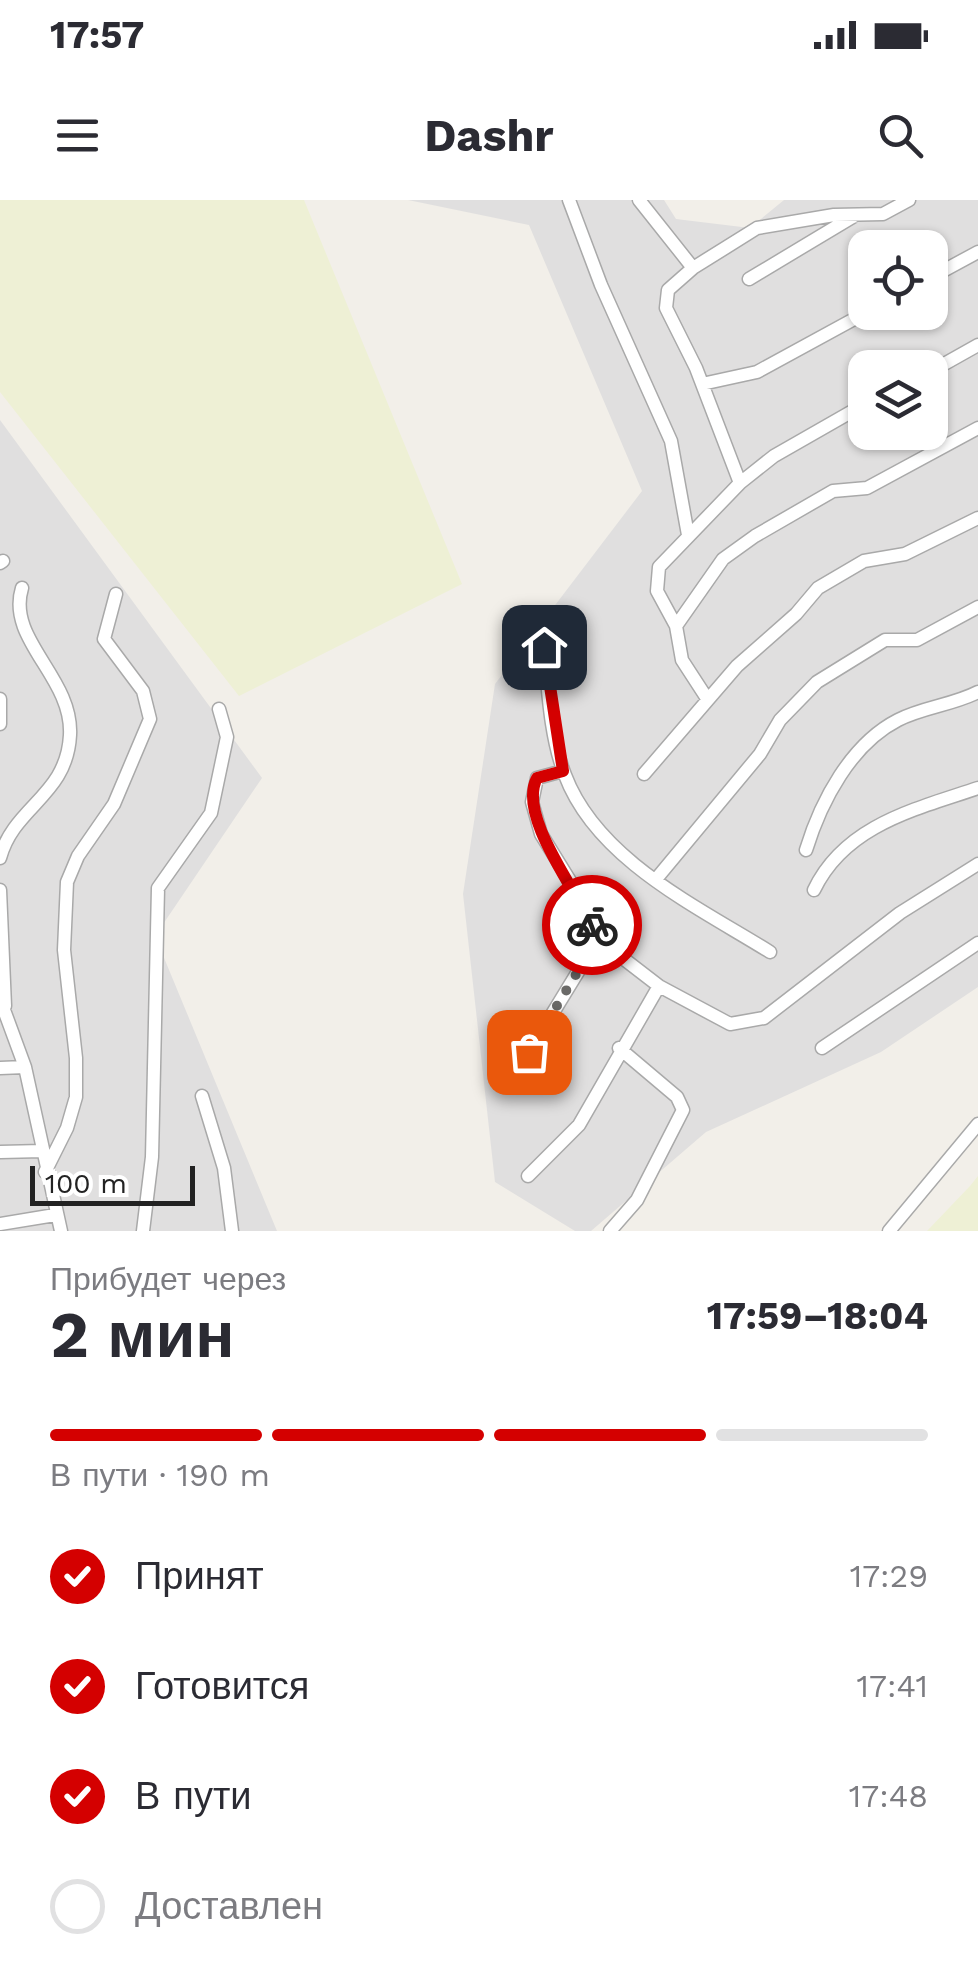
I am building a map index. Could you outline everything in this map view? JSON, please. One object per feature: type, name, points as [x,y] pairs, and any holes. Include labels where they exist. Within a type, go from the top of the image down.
[{"type":"street","points":[[569,200],[600,285],[671,440],[688,535]]},
{"type":"street","points":[[639,200],[693,268]]},
{"type":"street","points":[[740,482],[665,297],[693,268],[757,228],[882,214],[910,200]]},
{"type":"street","points":[[748,279],[855,215]]},
{"type":"street","points":[[948,268],[978,252]]},
{"type":"street","points":[[702,384],[757,372],[848,322]]},
{"type":"street","points":[[948,362],[978,345]]},
{"type":"street","points":[[708,700],[682,660],[676,626],[655,580],[659,567],[740,482],[774,456],[848,414]]},
{"type":"street","points":[[676,626],[723,559],[754,536],[832,491],[867,488],[978,428]]},
{"type":"street","points":[[644,774],[708,700],[818,588],[864,561],[904,554],[978,518]]},
{"type":"street","points":[[0,858],[12,830],[61,776],[70,739],[66,695],[19,618],[22,588]]},
{"type":"street","points":[[45,1172],[67,1128],[76,1097],[76,1058],[64,950],[67,882],[78,856],[114,804],[150,720],[143,691],[104,639],[116,594]]},
{"type":"street","points":[[657,878],[760,754],[780,720],[816,682],[885,640],[917,640],[978,607]]},
{"type":"street","points":[[544,647],[563,771],[584,810],[618,850],[770,952]]},
{"type":"street","points":[[806,850],[825,802],[874,735],[900,718],[978,692]]},
{"type":"street","points":[[0,699],[0,724]]},
{"type":"street","points":[[143,1231],[152,1157],[158,888],[211,813],[227,737],[219,710]]},
{"type":"street","points":[[563,771],[537,778],[532,802],[541,834],[578,894],[598,938],[659,986],[730,1024],[764,1018],[900,914],[978,864]]},
{"type":"street","points":[[814,890],[831,860],[878,824],[978,788]]},
{"type":"street","points":[[0,890],[3,1004],[25,1067],[60,1231]]},
{"type":"street","points":[[509,1076],[529,1052],[598,938]]},
{"type":"street","points":[[822,1048],[978,942]]},
{"type":"street","points":[[528,1176],[579,1124],[619,1048],[659,986]]},
{"type":"street","points":[[610,1231],[637,1200],[683,1110],[677,1097],[619,1048]]},
{"type":"street","points":[[0,1068],[25,1067]]},
{"type":"street","points":[[202,1096],[224,1168],[232,1231]]},
{"type":"street","points":[[889,1231],[978,1124]]},
{"type":"street","points":[[0,1152],[42,1151]]},
{"type":"street","points":[[0,1224],[55,1215]]},
{"type":"shaded area","points":[[408,200],[664,200],[676,219],[750,228],[784,200],[978,200],[978,987],[881,1052],[706,1132],[591,1231],[575,1231],[495,1182],[463,894],[495,684],[642,491],[529,225]]},
{"type":"shaded area","points":[[0,420],[262,778],[155,936],[277,1231],[0,1231]]},
{"type":"green space","points":[[0,200],[304,200],[462,584],[239,696],[0,392]]},
{"type":"green space","points":[[978,1176],[978,1231],[927,1231],[970,1186]]},
{"type":"way so far","points":[[529,1052],[598,938],[592,925]]},
{"type":"route","points":[[544,647],[563,771],[537,778],[532,802],[541,834],[592,925]]}]
